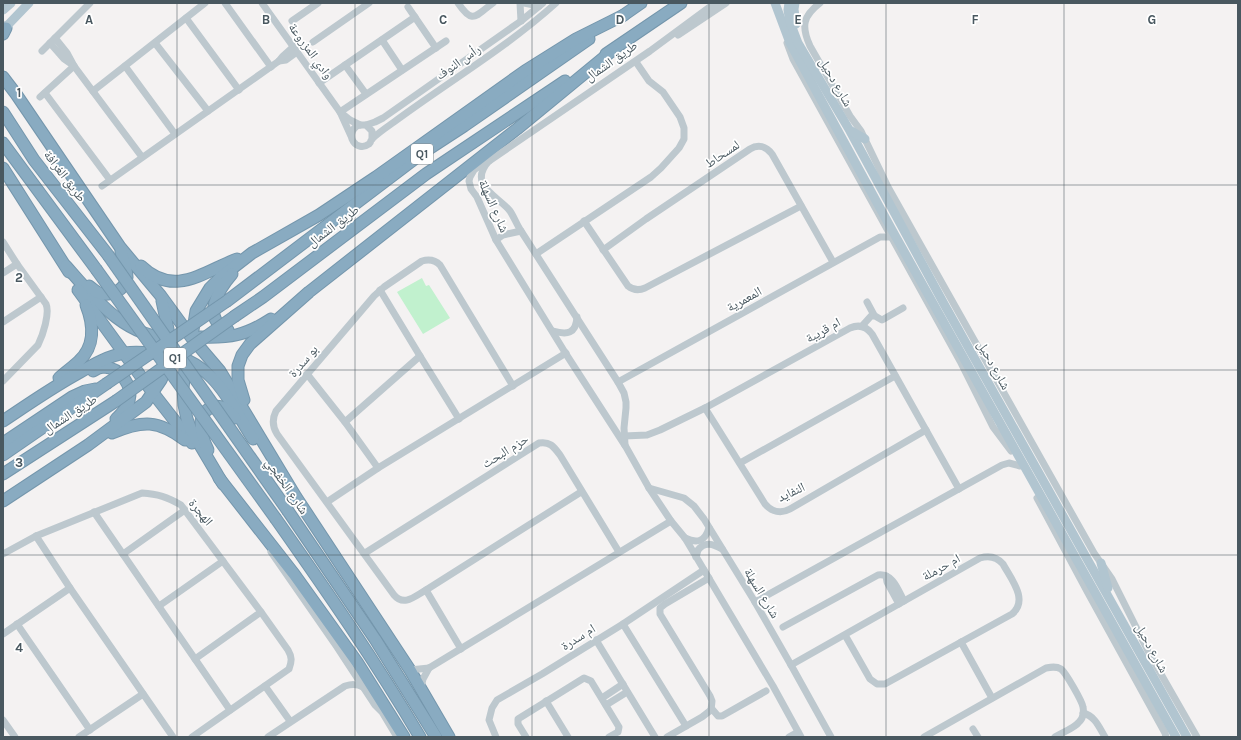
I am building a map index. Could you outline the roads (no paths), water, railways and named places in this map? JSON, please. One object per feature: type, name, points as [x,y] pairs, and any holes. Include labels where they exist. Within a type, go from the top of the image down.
[{"type":"highway","name":"طريق الشمال","points":[[3,455],[227,301],[421,154],[464,126],[641,3]]},
{"type":"highway","name":"طريق الشمال","points":[[3,474],[116,400],[263,297],[426,174],[680,3]]},
{"type":"highway","points":[[223,484],[190,430],[184,405],[183,388],[186,359],[196,311],[205,294],[221,277],[252,253],[319,215],[376,178],[525,71],[576,39],[624,15]]},
{"type":"highway","points":[[296,497],[244,400],[238,380],[238,366],[242,355],[250,344],[309,292],[517,129],[612,50]]},
{"type":"highway","points":[[3,69],[6,81],[120,247],[161,296],[191,337],[220,371],[296,497],[410,670],[449,737]]},
{"type":"highway","name":"طريق الغرافة","points":[[3,112],[34,160],[108,255]]},
{"type":"highway","points":[[3,143],[96,269],[342,613],[399,700],[420,737]]},
{"type":"highway","points":[[3,168],[66,266],[86,306],[92,324],[90,343],[83,357],[62,375],[52,388]]},
{"type":"highway","points":[[120,247],[151,274],[162,279],[177,282],[196,278],[230,261],[252,253]]},
{"type":"highway","points":[[66,266],[98,292],[113,294],[120,290],[127,276],[120,247]]},
{"type":"highway","points":[[252,253],[224,284],[215,300],[213,308],[216,321],[226,329],[238,331],[255,328]]},
{"type":"highway","name":"شارع الخفجي","points":[[108,255],[288,511],[375,639],[436,737]]},
{"type":"highway","points":[[66,266],[101,305],[118,319],[140,332],[169,338],[231,337],[255,328],[309,292]]},
{"type":"highway","points":[[78,290],[153,393],[294,574],[357,662],[404,737]]},
{"type":"highway","points":[[3,502],[140,408],[153,393],[166,369],[169,355],[169,338],[161,296]]},
{"type":"highway","points":[[3,421],[52,388],[103,360],[124,353],[145,352],[186,359],[213,378],[286,487],[296,497]]},
{"type":"highway","points":[[52,388],[66,384],[104,367],[117,371],[127,382],[130,395],[126,408],[88,445]]},
{"type":"highway","points":[[3,443],[77,394],[103,386]]},
{"type":"highway","points":[[250,433],[224,408],[216,406],[209,408],[202,418],[201,426],[208,449],[236,490],[258,529]]},
{"type":"highway","points":[[88,445],[109,434],[130,426],[156,424],[168,428],[197,449]]},
{"type":"highway","points":[[365,691],[388,710]]},
{"type":"main road","points":[[3,10],[11,3]]},
{"type":"main road","points":[[4,31],[29,3]]},
{"type":"main road","name":"شارع دحيل","points":[[774,3],[785,33],[892,230],[1176,737]]},
{"type":"main road","name":"شارع دحيل","points":[[789,3],[788,14],[798,43],[850,132],[1187,737]]},
{"type":"main road","points":[[795,3],[796,26],[810,56],[813,68]]},
{"type":"main road","points":[[850,132],[865,139]]},
{"type":"main road","points":[[842,138],[845,153]]},
{"type":"main road","points":[[976,378],[1002,438]]},
{"type":"main road","points":[[1101,563],[1113,603]]},
{"type":"main road","points":[[1112,636],[1126,649]]},
{"type":"main road","points":[[1170,726],[1172,737]]},
{"type":"street","points":[[93,91],[205,3]]},
{"type":"street","points":[[225,3],[271,67]]},
{"type":"street","points":[[313,42],[369,3]]},
{"type":"street","points":[[458,3],[467,15],[473,17],[493,3]]},
{"type":"street","points":[[520,3],[522,21]]},
{"type":"street","points":[[524,3],[541,5]]},
{"type":"street","name":"رأس النوف","points":[[372,139],[507,42],[556,3]]},
{"type":"street","name":"طريق الشمال","points":[[490,161],[636,62],[715,3]]},
{"type":"street","name":"طريق الشمال","points":[[650,51],[673,39],[726,3]]},
{"type":"street","name":"شارع دحيل","points":[[820,3],[808,14],[805,20],[804,28],[810,46],[850,116],[865,139],[888,187],[1094,552],[1112,579],[1150,655],[1197,737]]},
{"type":"street","points":[[42,51],[87,4]]},
{"type":"street","name":"وادي المزروعة","points":[[265,4],[295,50],[340,112],[351,136]]},
{"type":"street","points":[[292,21],[313,4]]},
{"type":"street","name":"رأس النوف","points":[[363,125],[383,118],[522,21],[541,5]]},
{"type":"street","points":[[408,7],[436,48]]},
{"type":"street","points":[[319,83],[415,17]]},
{"type":"street","points":[[186,18],[239,90]]},
{"type":"street","name":"شارع دحيل","points":[[785,33],[787,45],[793,59],[885,228],[960,361],[993,426],[1010,448],[1020,466],[1166,737]]},
{"type":"street","points":[[53,40],[68,53],[74,66],[142,158]]},
{"type":"street","points":[[382,40],[402,70]]},
{"type":"street","points":[[340,112],[446,41]]},
{"type":"street","points":[[155,42],[208,111]]},
{"type":"street","points":[[102,186],[279,61],[286,60],[295,50]]},
{"type":"street","points":[[536,254],[656,173],[676,152],[684,139],[684,128],[680,117],[663,92],[649,81],[636,62]]},
{"type":"street","points":[[346,65],[366,94]]},
{"type":"street","points":[[74,66],[42,95],[110,180]]},
{"type":"street","points":[[125,66],[175,134]]},
{"type":"street","name":"وادي المزروعة","points":[[340,112],[350,120],[363,125]]},
{"type":"street","points":[[363,125],[372,131],[372,139],[367,145],[360,146],[354,143],[351,136],[354,128],[363,125]]},
{"type":"street","name":"لمسحاط","points":[[603,250],[750,149],[762,146],[769,151],[834,262]]},
{"type":"street","name":"شارع السهلة","points":[[490,161],[483,169],[482,174],[484,184],[489,192],[509,210],[624,393],[626,408],[624,436],[626,447]]},
{"type":"street","name":"شارع السهلة","points":[[490,161],[474,170],[469,181],[471,189],[477,197],[496,240],[626,447],[649,488],[671,521],[685,538],[800,734]]},
{"type":"street","points":[[584,221],[628,286],[633,289],[642,289],[802,206]]},
{"type":"street","points":[[880,237],[885,228]]},
{"type":"street","points":[[496,240],[503,235],[521,231]]},
{"type":"street","name":"المعمرية","points":[[618,382],[880,237],[890,237]]},
{"type":"street","points":[[3,242],[46,304],[48,310],[40,341],[36,348],[3,381]]},
{"type":"street","name":"بو سدرة","points":[[514,386],[440,265],[437,262],[426,260],[422,261],[380,290],[371,299],[276,411],[273,418],[273,426],[277,434],[399,600],[408,600],[426,590],[581,492]]},
{"type":"street","points":[[3,273],[17,264]]},
{"type":"street","points":[[380,290],[459,419]]},
{"type":"street","points":[[3,322],[41,297]]},
{"type":"street","points":[[867,302],[874,315],[882,320],[903,308]]},
{"type":"street","points":[[862,326],[870,316],[874,315]]},
{"type":"street","points":[[553,331],[564,333],[572,331],[576,326],[576,317]]},
{"type":"street","name":"ام قريبة","points":[[624,436],[651,434],[705,408],[850,328],[862,326],[872,334],[959,489]]},
{"type":"street","points":[[327,502],[378,468],[566,353]]},
{"type":"street","points":[[345,422],[420,356]]},
{"type":"street","points":[[307,374],[345,422],[378,468]]},
{"type":"street","points":[[740,463],[895,376]]},
{"type":"street","name":"النفايد","points":[[705,408],[768,508],[777,512],[790,509],[926,430]]},
{"type":"street","name":"حزم البحث","points":[[365,553],[539,443],[546,442],[554,447],[619,552]]},
{"type":"street","points":[[1002,465],[1007,459],[1010,448]]},
{"type":"street","points":[[754,602],[1002,465],[1010,463],[1020,466]]},
{"type":"street","name":"شارع السهلة","points":[[649,488],[684,498],[694,506],[710,528],[754,602],[831,737]]},
{"type":"street","name":"الهجرة","points":[[3,554],[36,536],[142,493],[158,494],[181,505],[261,612],[292,657],[289,669],[192,737]]},
{"type":"street","points":[[123,554],[186,510]]},
{"type":"street","points":[[94,512],[230,710]]},
{"type":"street","points":[[410,670],[429,668],[671,521]]},
{"type":"street","points":[[685,538],[694,542],[701,541],[710,528]]},
{"type":"street","points":[[258,529],[272,555],[365,691],[382,712],[397,737]]},
{"type":"street","points":[[36,536],[173,737]]},
{"type":"street","points":[[696,557],[698,550],[705,544],[713,544],[722,549]]},
{"type":"street","name":"ام حرملة","points":[[791,665],[980,558],[990,556],[1000,560],[1019,594],[1018,607],[1012,614],[961,642]]},
{"type":"street","points":[[159,606],[223,560]]},
{"type":"street","name":"ام سدرة","points":[[496,737],[489,720],[492,708],[497,700],[623,624],[704,570]]},
{"type":"street","points":[[783,627],[881,574],[886,576],[887,582],[902,602]]},
{"type":"street","points":[[660,608],[709,578]]},
{"type":"street","points":[[3,634],[70,588]]},
{"type":"street","points":[[426,590],[461,649]]},
{"type":"street","points":[[656,601],[660,608],[660,614],[712,701],[711,710],[702,717],[666,737]]},
{"type":"street","points":[[195,659],[261,612]]},
{"type":"street","points":[[17,624],[90,730]]},
{"type":"street","points":[[623,624],[686,726]]},
{"type":"street","points":[[845,635],[870,679],[881,685],[889,683],[961,642],[992,698]]},
{"type":"street","points":[[596,640],[655,737]]},
{"type":"street","points":[[924,737],[1046,668],[1056,667],[1065,674],[1081,702],[1083,713],[1079,723],[1055,737]]},
{"type":"street","points":[[421,688],[422,679],[429,668]]},
{"type":"street","points":[[345,686],[351,669]]},
{"type":"street","points":[[526,737],[518,724],[518,719],[584,678],[591,681],[620,728],[618,732],[609,737]]},
{"type":"street","points":[[268,737],[345,686],[351,684],[358,685],[365,691]]},
{"type":"street","points":[[602,698],[623,684]]},
{"type":"street","points":[[265,686],[290,722]]},
{"type":"street","points":[[711,710],[712,709],[718,716],[722,716],[766,691]]},
{"type":"street","points":[[606,705],[627,692]]},
{"type":"street","points":[[79,737],[143,694]]},
{"type":"street","points":[[546,701],[568,737]]},
{"type":"street","points":[[1083,713],[1094,718],[1105,737]]},
{"type":"street","points":[[3,720],[14,737]]},
{"type":"street","points":[[973,728],[978,737]]},
{"type":"street","points":[[789,737],[800,734]]}]
